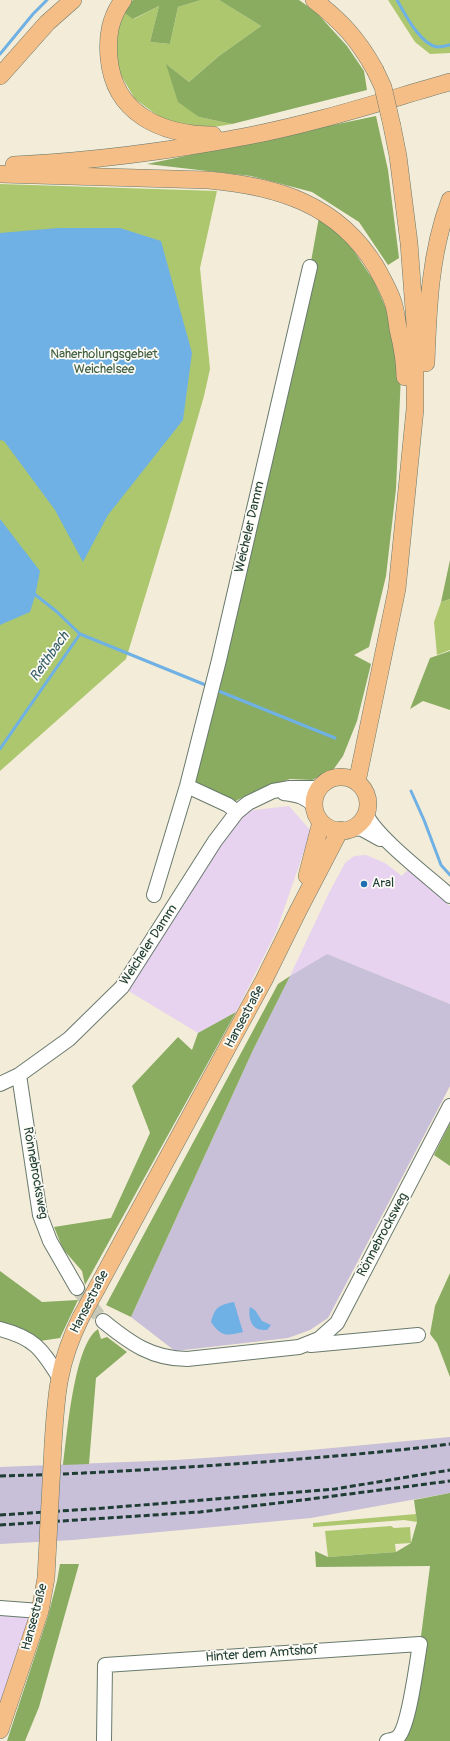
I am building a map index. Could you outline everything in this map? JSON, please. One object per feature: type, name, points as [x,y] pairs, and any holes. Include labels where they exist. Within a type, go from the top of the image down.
[{"type":"main road","points":[[0,76],[47,23],[73,0]]},
{"type":"main road","points":[[123,0],[115,12],[110,26],[108,44],[110,71],[118,92],[136,112],[156,125],[180,133],[249,136]]},
{"type":"main road","points":[[314,0],[347,28],[360,44],[383,87],[398,156],[408,236],[415,323],[415,409],[397,589],[389,632],[376,686],[349,780]]},
{"type":"main road","points":[[0,166],[66,162],[135,155],[249,136],[356,110],[450,82]]},
{"type":"main road","points":[[0,174],[208,180],[234,183],[282,194],[325,213],[342,225],[371,259],[393,302],[405,364],[406,508]]},
{"type":"main road","points":[[406,508],[425,394],[429,299],[434,256],[442,223],[450,200]]},
{"type":"main road","points":[[328,780],[349,780],[366,795],[368,806],[366,814],[360,822],[347,829],[329,828],[321,822],[315,812],[315,796],[320,787],[328,780]]},
{"type":"main road","name":"Hansestraße","points":[[298,911],[321,822]]},
{"type":"main road","name":"Hansestraße","points":[[0,1730],[40,1611],[46,1578],[53,1445],[59,1377],[69,1343],[81,1317],[251,1005],[298,911],[347,829]]},
{"type":"street","name":"Weicheler Damm","points":[[154,895],[187,786],[214,678],[310,267]]},
{"type":"street","points":[[187,786],[237,812]]},
{"type":"street","name":"Weicheler Damm","points":[[0,1084],[19,1075],[69,1039],[122,987],[215,841],[237,812],[248,803],[273,791],[290,788],[320,787]]},
{"type":"street","points":[[273,791],[300,796],[308,799],[314,806]]},
{"type":"street","points":[[366,814],[369,822],[394,847],[450,896]]},
{"type":"street","points":[[347,829],[362,829],[394,847]]},
{"type":"street","name":"Rönnebrocksweg","points":[[19,1075],[40,1215],[50,1241],[78,1288]]},
{"type":"street","name":"Rönnebrocksweg","points":[[299,1347],[319,1339],[337,1323],[450,1106]]},
{"type":"street","name":"Rönnebrocksweg","points":[[103,1321],[131,1342],[158,1356],[172,1359],[187,1359],[418,1335]]},
{"type":"street","points":[[0,1329],[33,1342],[46,1356],[59,1377]]},
{"type":"street","points":[[0,1608],[40,1611]]},
{"type":"street","name":"Hinter dem Amtshof","points":[[104,1741],[105,1665],[420,1644],[412,1694],[402,1731],[398,1737],[387,1741]]},
{"type":"shaded area","points":[[289,806],[311,831],[276,932],[236,1012],[198,1033],[122,987],[237,812]]},
{"type":"shaded area","points":[[366,855],[385,863],[402,876],[409,868],[450,906],[450,1004],[327,954],[290,976],[329,893],[345,863],[354,856]]},
{"type":"shaded area","points":[[327,954],[450,1004],[450,1086],[328,1318],[310,1330],[288,1338],[175,1351],[131,1317],[253,1050],[290,976]]},
{"type":"shaded area","points":[[450,1437],[450,1493],[311,1518],[73,1540],[0,1544],[0,1467],[176,1460],[289,1452]]},
{"type":"shaded area","points":[[0,1608],[40,1611],[0,1730]]},
{"type":"green space","points":[[133,0],[201,0],[178,7],[170,44],[150,42],[159,6],[133,19],[122,11]]},
{"type":"green space","points":[[201,0],[219,0],[261,26],[219,56],[189,82],[167,65],[199,117],[232,124],[208,128],[184,126],[161,118],[135,99],[119,72],[116,55],[116,30],[122,11],[134,19],[159,6],[150,42],[170,44],[178,7]]},
{"type":"green space","points":[[219,0],[299,0],[316,12],[347,46],[364,71],[367,90],[232,124],[199,117],[178,102],[166,64],[189,82],[219,56],[261,26]]},
{"type":"green space","points":[[388,0],[450,0],[450,53],[430,54],[415,42]]},
{"type":"green space","points":[[376,116],[388,170],[399,258],[388,265],[359,222],[312,192],[251,176],[147,164]]},
{"type":"green space","name":"Naherholungsgebiet Weichelsee","points":[[0,184],[217,191],[200,268],[210,369],[204,396],[169,518],[126,659],[0,771]]},
{"type":"green space","points":[[319,217],[341,232],[374,281],[396,331],[401,374],[396,489],[386,576],[369,647],[354,655],[371,664],[357,721],[343,756],[333,770],[312,780],[290,779],[251,793],[228,805],[187,786],[310,267]]},
{"type":"green space","points":[[450,560],[450,599],[441,602]]},
{"type":"green space","points":[[450,599],[450,650],[437,655],[434,622],[441,602]]},
{"type":"green space","points":[[450,651],[450,710],[423,701],[410,709],[430,658]]},
{"type":"green space","points":[[290,976],[253,1050],[131,1317],[106,1305],[278,984]]},
{"type":"green space","points":[[236,1012],[85,1285],[82,1271],[63,1249],[54,1227],[111,1218],[150,1133],[132,1086],[178,1037],[192,1050],[198,1033]]},
{"type":"green space","points":[[450,1123],[450,1166],[434,1155]]},
{"type":"green space","points":[[0,1271],[42,1302],[78,1300],[60,1338],[33,1342],[0,1329]]},
{"type":"green space","points":[[450,1273],[450,1377],[437,1343],[430,1334],[435,1306]]},
{"type":"green space","points":[[98,1329],[101,1339],[107,1337],[127,1352],[96,1378],[89,1464],[63,1465],[77,1371],[83,1352],[90,1338]]},
{"type":"green space","points":[[450,1493],[450,1741],[397,1741],[420,1644],[430,1566],[316,1567],[315,1551],[328,1557],[396,1552],[411,1543],[417,1522],[414,1500]]},
{"type":"green space","points":[[416,1514],[417,1522],[404,1520],[313,1527],[313,1523]]},
{"type":"green space","points":[[391,1526],[394,1528],[410,1527],[411,1543],[395,1544],[396,1552],[328,1557],[325,1531]]},
{"type":"green space","points":[[60,1564],[79,1564],[39,1707],[25,1741],[7,1741],[48,1616]]},
{"type":"water","points":[[58,228],[120,228],[161,241],[192,353],[183,420],[108,515],[83,562],[55,510],[4,441],[0,440],[0,233]]},
{"type":"water","points":[[0,519],[40,571],[30,612],[0,625]]},
{"type":"water","points":[[234,1302],[243,1332],[228,1335],[221,1333],[211,1322],[214,1313],[221,1306]]},
{"type":"water","points":[[250,1307],[255,1310],[262,1321],[271,1325],[267,1330],[257,1329],[252,1324],[249,1315]]},
{"type":"waterway","name":"Reithbach","points":[[0,54],[33,14],[47,0]]},
{"type":"waterway","name":"Reithbach","points":[[397,0],[419,35],[431,45],[437,47],[450,45]]},
{"type":"waterway","name":"Reithbach","points":[[0,749],[80,634],[56,611],[33,593]]},
{"type":"waterway","points":[[80,634],[208,686]]},
{"type":"waterway","points":[[216,690],[335,738]]},
{"type":"waterway","points":[[411,791],[441,865],[450,875]]},
{"type":"tunnel","points":[[77,1288],[103,1321]]},
{"type":"railway","points":[[0,1476],[164,1469],[263,1462],[380,1452],[450,1444]]},
{"type":"railway","points":[[0,1515],[106,1508],[335,1489],[450,1470]]},
{"type":"railway","points":[[0,1525],[200,1512],[450,1481]]},
{"type":"place","name":"Aral","points":[[364,884]]}]
